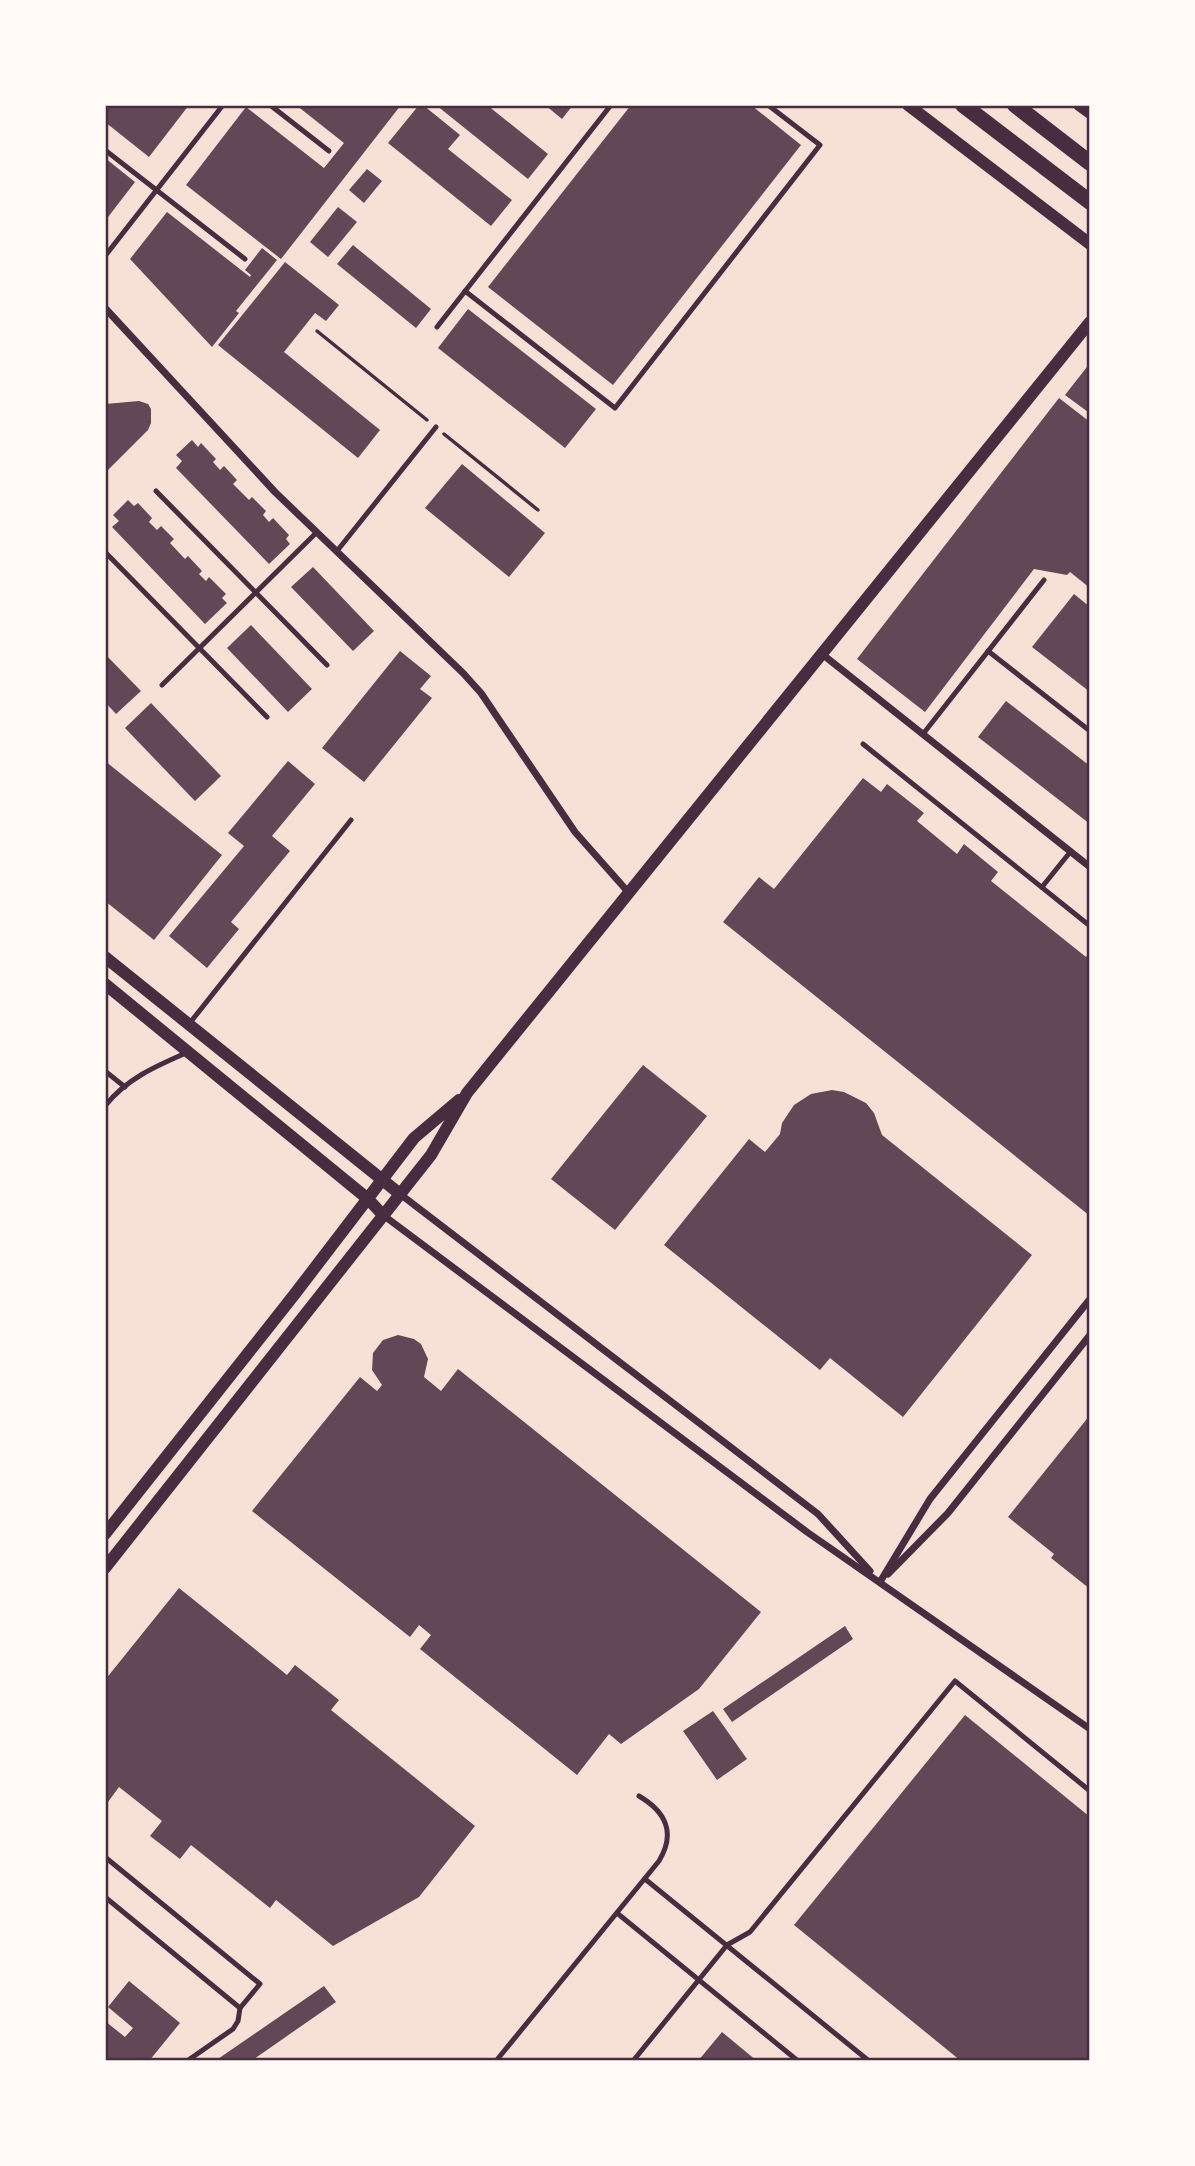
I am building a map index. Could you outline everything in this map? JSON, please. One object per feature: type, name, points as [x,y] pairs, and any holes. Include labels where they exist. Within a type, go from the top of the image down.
[{"type":"highway","points":[[963,105],[1090,202]]},
{"type":"highway","points":[[1015,105],[1090,163]]},
{"type":"street","points":[[908,105],[1090,244]]},
{"type":"street","points":[[1079,105],[1090,113]]},
{"type":"street","points":[[105,308],[222,436],[481,693],[575,832],[629,893]]},
{"type":"street","points":[[105,1567],[431,1156],[467,1094],[1090,322]]},
{"type":"street","points":[[822,654],[1090,867]]},
{"type":"street","points":[[105,957],[400,1194],[818,1514],[880,1582]]},
{"type":"street","points":[[105,984],[368,1199],[383,1215],[796,1523],[1090,1729]]},
{"type":"street","points":[[105,1534],[414,1138],[467,1094]]},
{"type":"street","points":[[880,1582],[930,1499],[1090,1298]]},
{"type":"street","points":[[880,1582],[948,1513],[1090,1335]]},
{"type":"lane","points":[[105,257],[223,105]]},
{"type":"lane","points":[[270,105],[329,151]]},
{"type":"lane","points":[[437,327],[611,105]]},
{"type":"lane","points":[[465,291],[615,408],[820,145],[768,105]]},
{"type":"lane","points":[[105,150],[245,259]]},
{"type":"lane","points":[[337,551],[436,427]]},
{"type":"lane","points":[[156,491],[327,665]]},
{"type":"lane","points":[[162,685],[317,532]]},
{"type":"lane","points":[[105,552],[268,717]]},
{"type":"lane","points":[[923,734],[1044,580]]},
{"type":"lane","points":[[988,651],[1090,731]]},
{"type":"lane","points":[[863,744],[1090,926]]},
{"type":"lane","points":[[190,1024],[351,820]]},
{"type":"lane","points":[[1042,887],[1070,851]]},
{"type":"lane","points":[[105,1106],[147,1070],[190,1052]]},
{"type":"lane","points":[[105,1071],[125,1087]]},
{"type":"lane","points":[[633,2061],[727,1945],[750,1932],[955,1681],[1090,1791]]},
{"type":"lane","points":[[496,2061],[645,1879],[666,1849],[666,1825],[660,1812],[654,1804],[639,1796]]},
{"type":"lane","points":[[105,1857],[260,1984],[240,2007],[238,2021],[233,2029],[187,2061]]},
{"type":"lane","points":[[645,1879],[869,2061]]},
{"type":"lane","points":[[105,1897],[240,2007]]},
{"type":"lane","points":[[617,1913],[798,2061]]},
{"type":"building","points":[[105,105],[189,105],[149,157],[105,122]]},
{"type":"building","points":[[296,105],[401,105],[281,259],[186,185],[246,107],[324,168],[344,143]]},
{"type":"building","points":[[419,105],[423,105],[460,135],[448,149],[512,200],[491,226],[388,143]]},
{"type":"building","points":[[436,105],[487,105],[548,154],[528,179]]},
{"type":"building","points":[[545,105],[573,105],[562,119]]},
{"type":"building","points":[[631,105],[751,105],[801,145],[613,385],[488,287]]},
{"type":"building","points":[[105,158],[135,182],[105,221]]},
{"type":"building","points":[[367,169],[382,181],[364,203],[349,190]]},
{"type":"building","points":[[338,207],[357,222],[328,257],[310,242]]},
{"type":"building","points":[[167,212],[250,277],[245,270],[262,248],[277,260],[236,311],[239,313],[212,347],[130,259]]},
{"type":"building","points":[[353,245],[431,309],[416,328],[337,264]]},
{"type":"building","points":[[285,262],[339,305],[326,321],[315,313],[284,352],[380,430],[358,458],[218,345]]},
{"type":"building","points":[[468,309],[596,409],[565,448],[438,348]]},
{"type":"building","points":[[1090,363],[1090,410],[1088,412],[1065,395]]},
{"type":"building","points":[[1059,398],[1090,422],[1090,588],[1070,572],[1067,575],[1034,569],[925,712],[857,659]]},
{"type":"building","points":[[139,401],[148,404],[151,409],[148,430],[105,473],[105,404]]},
{"type":"building","points":[[192,440],[198,447],[201,443],[216,459],[213,462],[220,470],[224,466],[237,480],[233,484],[249,500],[252,497],[266,511],[263,515],[269,522],[273,518],[289,535],[286,539],[290,544],[269,564],[176,468],[182,461],[176,455]]},
{"type":"building","points":[[462,464],[545,533],[509,577],[425,508]]},
{"type":"building","points":[[128,500],[134,506],[138,503],[152,518],[149,522],[157,530],[161,526],[174,539],[170,543],[185,559],[188,556],[202,571],[199,574],[206,581],[209,577],[226,594],[222,598],[227,603],[205,624],[112,527],[119,521],[113,515]]},
{"type":"building","points":[[313,567],[374,631],[353,651],[291,587]]},
{"type":"building","points":[[1074,594],[1090,607],[1090,692],[1032,647]]},
{"type":"building","points":[[251,625],[312,689],[288,712],[227,648]]},
{"type":"building","points":[[400,651],[431,676],[420,689],[432,698],[364,782],[322,748]]},
{"type":"building","points":[[105,654],[141,691],[116,714],[105,702]]},
{"type":"building","points":[[1006,701],[1090,766],[1090,824],[978,737]]},
{"type":"building","points":[[151,703],[221,776],[195,801],[125,728]]},
{"type":"building","points":[[105,761],[222,855],[154,940],[105,901]]},
{"type":"building","points":[[288,761],[315,784],[272,836],[290,851],[231,922],[239,929],[207,968],[169,936],[244,846],[228,833]]},
{"type":"building","points":[[863,778],[881,792],[887,784],[924,813],[917,821],[957,854],[964,844],[998,872],[991,881],[1086,957],[1090,952],[1090,1216],[723,922],[759,877],[774,889]]},
{"type":"building","points":[[643,1065],[707,1116],[615,1230],[551,1179]]},
{"type":"building","points":[[832,1090],[844,1092],[866,1103],[874,1113],[882,1135],[1032,1255],[903,1417],[830,1358],[820,1370],[664,1245],[749,1139],[765,1152],[780,1134],[782,1123],[794,1105],[811,1094]]},
{"type":"building","points":[[398,1335],[414,1339],[421,1344],[428,1359],[424,1377],[441,1391],[458,1369],[761,1612],[699,1689],[621,1744],[609,1734],[577,1775],[420,1649],[431,1635],[419,1625],[410,1637],[252,1511],[360,1377],[377,1391],[382,1385],[372,1370],[373,1353],[383,1340]]},
{"type":"building","points":[[1090,1415],[1090,1589],[1051,1558],[1054,1554],[1008,1517]]},
{"type":"building","points":[[179,1588],[287,1675],[295,1665],[339,1700],[331,1710],[475,1826],[419,1897],[333,1946],[276,1900],[270,1908],[191,1845],[180,1859],[150,1836],[162,1821],[119,1787],[108,1802],[105,1800],[105,1680]]},
{"type":"building","points":[[845,1626],[853,1639],[732,1722],[723,1709]]},
{"type":"building","points":[[713,1711],[747,1759],[717,1780],[683,1731]]},
{"type":"building","points":[[965,1715],[1090,1817],[1090,2061],[961,2061],[794,1925]]},
{"type":"building","points":[[129,1981],[180,2023],[149,2061],[105,2061],[105,2021],[125,2037],[133,2028],[108,2007]]},
{"type":"building","points":[[324,1986],[336,2002],[251,2061],[215,2061]]},
{"type":"building","points":[[722,2032],[757,2061],[698,2061]]}]
